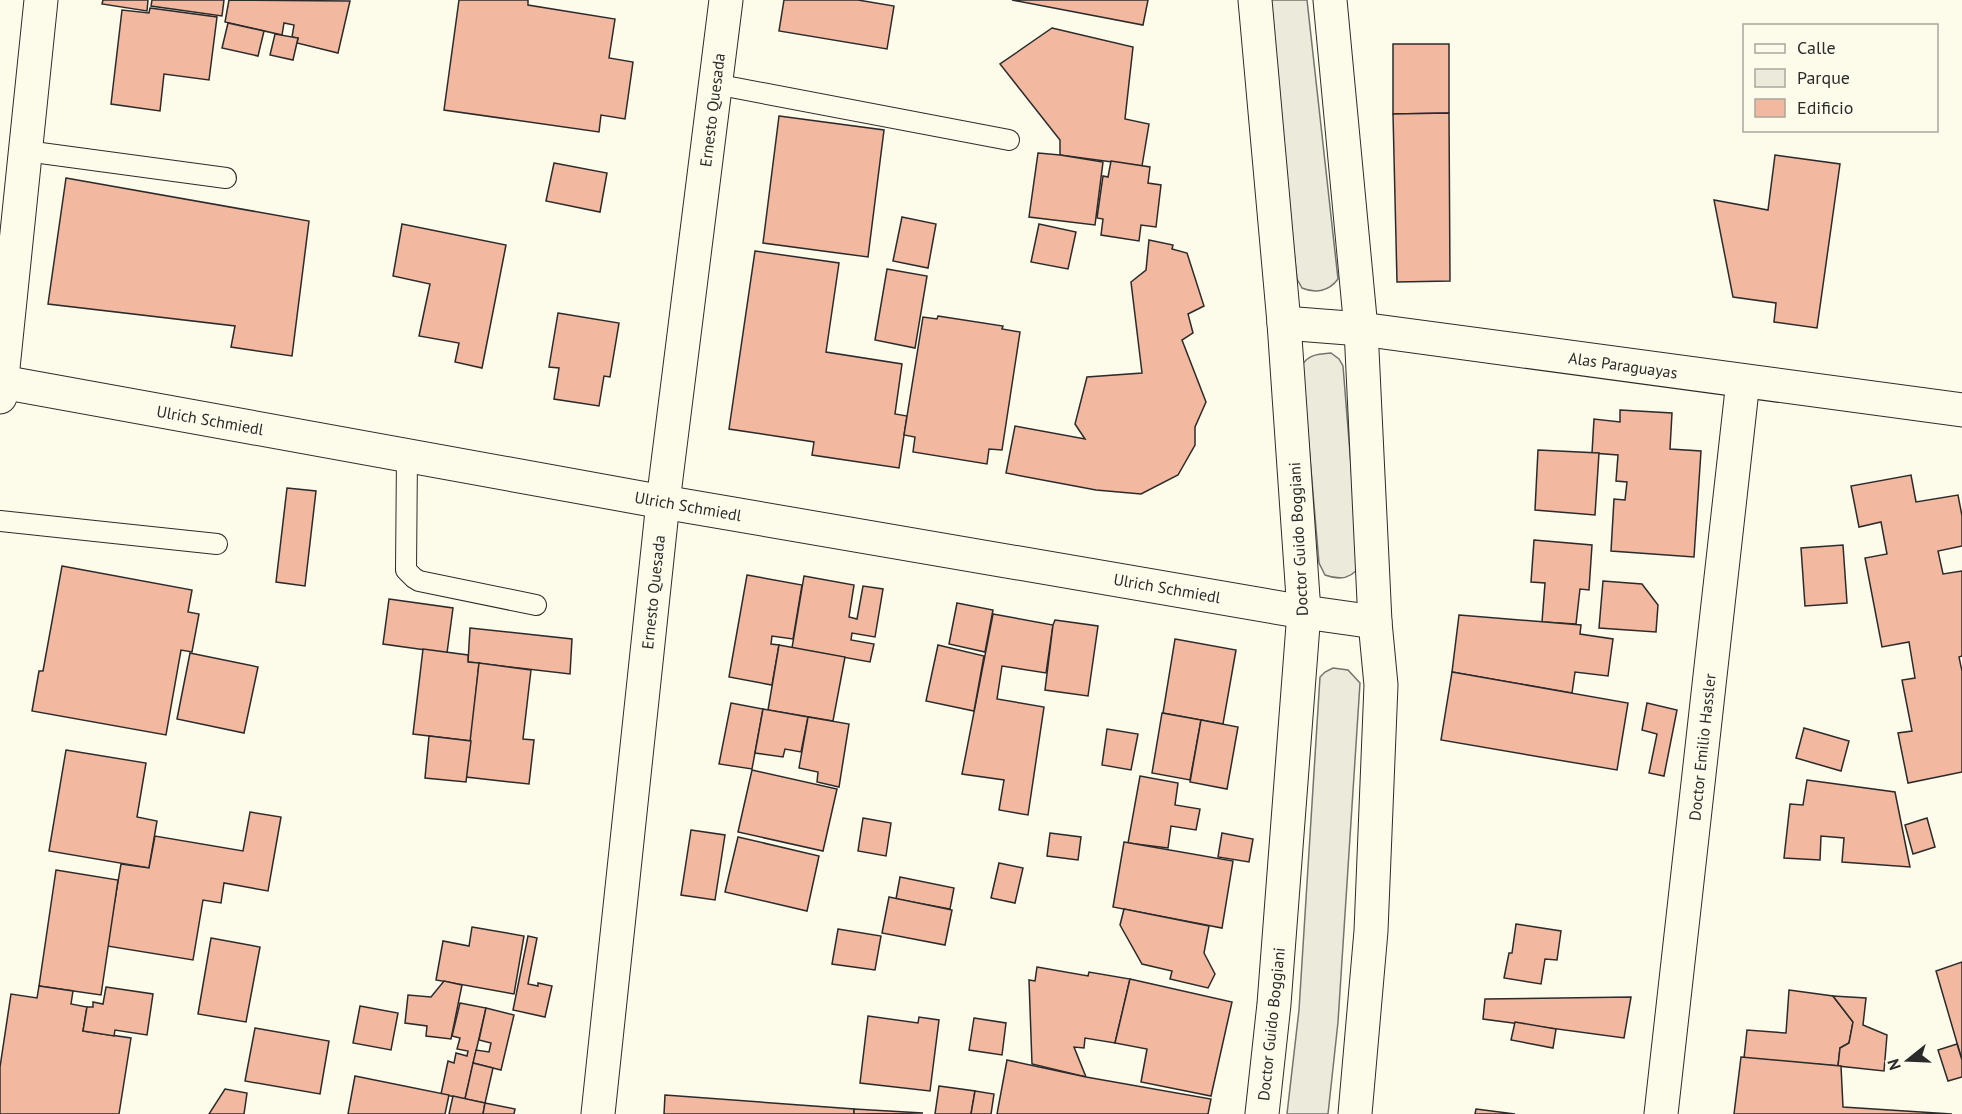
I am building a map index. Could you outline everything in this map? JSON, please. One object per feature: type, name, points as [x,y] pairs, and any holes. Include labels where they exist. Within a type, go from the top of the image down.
[{"type":"main road","points":[[1,390],[41,0]]},
{"type":"main road","name":"Ernesto Quesada","points":[[598,1114],[663,502],[726,0]]},
{"type":"main road","name":"Doctor Guido Boggiani","points":[[1255,0],[1284,323],[1304,612],[1274,1004],[1262,1114]]},
{"type":"main road","points":[[1330,0],[1361,329],[1375,622],[1381,685],[1371,931],[1355,1114]]},
{"type":"main road","name":"Alas Paraguayas","points":[[1284,323],[1361,329],[1962,410]]},
{"type":"main road","name":"Doctor Emilio Hassler","points":[[1661,1114],[1743,381]]},
{"type":"main road","name":"Ulrich Schmiedl","points":[[1,390],[407,456],[1304,612],[1375,622]]},
{"type":"lane","points":[[715,84],[1009,140]]},
{"type":"lane","points":[[26,151],[226,178]]},
{"type":"lane","points":[[407,456],[406,570],[410,575],[419,581],[536,605]]},
{"type":"lane","points":[[0,521],[217,544]]},
{"type":"green space","points":[[1266,0],[1307,0],[1338,279],[1331,286],[1322,290],[1312,291],[1302,288],[1297,279]]},
{"type":"green space","points":[[1331,353],[1339,359],[1343,366],[1359,566],[1353,574],[1340,578],[1325,575],[1319,563],[1302,365],[1318,354]]},
{"type":"green space","points":[[1333,668],[1348,670],[1360,683],[1338,1022],[1328,1114],[1287,1114],[1299,1010],[1320,677]]},
{"type":"building","points":[[103,0],[148,0],[147,11],[102,4]]},
{"type":"building","points":[[152,0],[224,0],[222,16],[151,6]]},
{"type":"building","points":[[229,0],[350,1],[338,53],[297,43],[298,38],[292,37],[294,25],[284,23],[282,35],[225,22]]},
{"type":"building","points":[[459,0],[528,0],[528,5],[615,19],[609,58],[633,62],[625,119],[601,115],[599,132],[444,110]]},
{"type":"building","points":[[784,0],[858,0],[894,6],[887,49],[779,31]]},
{"type":"building","points":[[1012,0],[1148,0],[1143,25]]},
{"type":"building","points":[[150,8],[217,17],[209,80],[164,74],[160,111],[111,104],[122,10],[149,13]]},
{"type":"building","points":[[228,23],[264,31],[258,56],[222,48]]},
{"type":"building","points":[[1052,28],[1133,47],[1125,119],[1149,124],[1142,166],[1060,155],[1060,140],[1000,64]]},
{"type":"building","points":[[275,34],[298,38],[293,60],[270,55]]},
{"type":"building","points":[[1393,44],[1449,44],[1449,113],[1393,114]]},
{"type":"building","points":[[1449,113],[1450,281],[1397,282],[1393,114]]},
{"type":"building","points":[[779,116],[884,130],[868,257],[763,243]]},
{"type":"building","points":[[1038,153],[1103,162],[1095,225],[1029,217]]},
{"type":"building","points":[[1775,155],[1840,164],[1817,328],[1774,322],[1776,303],[1733,297],[1714,200],[1768,210]]},
{"type":"building","points":[[1111,161],[1150,167],[1148,183],[1161,185],[1156,227],[1141,225],[1139,241],[1101,235],[1103,219],[1097,218],[1103,176],[1108,177]]},
{"type":"building","points":[[554,163],[607,173],[600,212],[546,201]]},
{"type":"building","points":[[66,178],[309,221],[292,356],[231,347],[235,326],[48,304]]},
{"type":"building","points":[[902,217],[936,224],[928,268],[893,261]]},
{"type":"building","points":[[402,224],[506,245],[482,368],[455,362],[459,343],[419,336],[430,284],[393,276]]},
{"type":"building","points":[[1039,224],[1076,232],[1068,269],[1031,262]]},
{"type":"building","points":[[1149,240],[1173,245],[1172,249],[1187,253],[1204,306],[1188,314],[1193,333],[1182,340],[1206,402],[1195,427],[1195,445],[1178,475],[1141,494],[1096,490],[1006,473],[1015,426],[1085,439],[1075,424],[1087,377],[1142,373],[1131,282],[1146,270]]},
{"type":"building","points":[[755,251],[839,263],[826,352],[902,364],[895,414],[907,416],[899,468],[812,455],[814,442],[729,429]]},
{"type":"building","points":[[887,269],[927,276],[915,348],[875,340]]},
{"type":"building","points":[[558,313],[619,323],[610,377],[604,376],[599,406],[554,399],[559,368],[549,367]]},
{"type":"building","points":[[938,316],[1003,326],[1002,329],[1020,332],[1002,450],[989,449],[987,464],[913,452],[915,437],[904,435],[923,317],[937,319]]},
{"type":"building","points":[[1620,410],[1672,413],[1670,449],[1701,451],[1694,557],[1611,551],[1614,499],[1625,500],[1627,482],[1616,481],[1618,455],[1592,453],[1594,419],[1620,422]]},
{"type":"building","points":[[1538,450],[1599,453],[1595,515],[1535,510]]},
{"type":"building","points":[[1911,475],[1916,502],[1958,495],[1962,516],[1962,546],[1938,551],[1943,574],[1962,571],[1962,656],[1959,657],[1962,671],[1962,772],[1908,783],[1898,733],[1912,731],[1902,680],[1915,678],[1909,642],[1882,647],[1865,558],[1887,554],[1881,522],[1859,527],[1851,486]]},
{"type":"building","points":[[287,488],[316,491],[305,586],[276,582]]},
{"type":"building","points":[[1534,540],[1592,545],[1589,590],[1580,589],[1576,624],[1542,622],[1545,583],[1531,582]]},
{"type":"building","points":[[1843,545],[1847,603],[1805,606],[1801,548]]},
{"type":"building","points":[[62,566],[192,590],[188,612],[199,614],[192,652],[181,650],[166,735],[32,711],[39,671],[43,671]]},
{"type":"building","points":[[747,575],[802,585],[793,639],[772,636],[771,644],[779,645],[772,685],[729,677]]},
{"type":"building","points":[[804,576],[854,585],[849,617],[857,619],[863,586],[883,589],[875,637],[852,633],[851,640],[874,644],[870,662],[792,648]]},
{"type":"building","points":[[1603,581],[1642,584],[1658,605],[1656,632],[1599,628]]},
{"type":"building","points":[[389,599],[453,608],[447,653],[383,644]]},
{"type":"building","points":[[957,603],[993,610],[985,652],[949,644]]},
{"type":"building","points":[[993,614],[1053,625],[1046,673],[1002,666],[997,699],[1044,707],[1028,815],[999,810],[1004,780],[962,774]]},
{"type":"building","points":[[1459,615],[1581,625],[1580,634],[1613,639],[1608,676],[1575,672],[1572,693],[1452,672]]},
{"type":"building","points":[[1055,620],[1098,626],[1088,696],[1045,690]]},
{"type":"building","points":[[470,628],[572,639],[570,674],[468,662]]},
{"type":"building","points":[[1175,639],[1236,650],[1223,724],[1163,713]]},
{"type":"building","points":[[779,645],[845,657],[833,721],[768,710]]},
{"type":"building","points":[[938,645],[984,656],[974,711],[926,701]]},
{"type":"building","points":[[423,649],[468,655],[468,662],[479,663],[471,741],[413,734]]},
{"type":"building","points":[[190,653],[258,667],[244,733],[177,719]]},
{"type":"building","points":[[479,663],[531,670],[523,739],[534,740],[529,784],[466,777]]},
{"type":"building","points":[[1452,672],[1628,703],[1617,770],[1441,740]]},
{"type":"building","points":[[731,703],[763,709],[752,769],[719,764]]},
{"type":"building","points":[[1647,703],[1677,710],[1664,776],[1649,773],[1657,734],[1642,730]]},
{"type":"building","points":[[763,709],[808,717],[801,752],[785,749],[783,757],[755,753]]},
{"type":"building","points":[[1162,713],[1201,720],[1190,780],[1152,773]]},
{"type":"building","points":[[808,717],[849,724],[839,787],[817,782],[818,772],[799,768]]},
{"type":"building","points":[[1201,720],[1238,727],[1227,789],[1190,782]]},
{"type":"building","points":[[1804,728],[1849,741],[1841,771],[1796,758]]},
{"type":"building","points":[[1107,729],[1138,734],[1131,770],[1102,765]]},
{"type":"building","points":[[429,736],[471,741],[466,782],[425,778]]},
{"type":"building","points":[[66,750],[146,763],[137,817],[157,821],[149,868],[49,851]]},
{"type":"building","points":[[752,770],[837,789],[823,851],[738,832]]},
{"type":"building","points":[[1140,776],[1178,783],[1175,805],[1200,809],[1196,830],[1171,826],[1168,848],[1128,843]]},
{"type":"building","points":[[1807,780],[1895,792],[1910,867],[1842,862],[1844,838],[1821,836],[1820,860],[1784,858],[1790,804],[1803,805]]},
{"type":"building","points":[[250,812],[281,817],[268,891],[224,883],[221,903],[203,900],[193,960],[107,946],[121,864],[149,868],[155,836],[243,851]]},
{"type":"building","points":[[863,818],[891,823],[886,856],[858,851]]},
{"type":"building","points":[[1927,818],[1935,847],[1913,854],[1905,825]]},
{"type":"building","points":[[691,830],[725,835],[715,900],[681,895]]},
{"type":"building","points":[[1050,833],[1081,837],[1078,860],[1047,856]]},
{"type":"building","points":[[1222,833],[1253,839],[1249,862],[1218,857]]},
{"type":"building","points":[[738,837],[819,856],[807,911],[725,892]]},
{"type":"building","points":[[1124,842],[1233,861],[1222,928],[1113,907]]},
{"type":"building","points":[[999,863],[1023,868],[1015,903],[991,898]]},
{"type":"building","points":[[56,870],[118,880],[101,995],[39,986]]},
{"type":"building","points":[[900,877],[954,888],[950,909],[896,899]]},
{"type":"building","points":[[889,897],[952,910],[945,945],[882,933]]},
{"type":"building","points":[[1124,909],[1209,926],[1204,953],[1215,974],[1208,988],[1170,979],[1172,971],[1142,964],[1120,925]]},
{"type":"building","points":[[1516,924],[1561,931],[1557,960],[1545,959],[1541,984],[1504,978],[1509,953],[1512,953]]},
{"type":"building","points":[[472,927],[524,936],[514,994],[436,980],[443,941],[469,946]]},
{"type":"building","points":[[838,929],[881,936],[875,970],[832,964]]},
{"type":"building","points":[[528,936],[537,938],[528,984],[538,986],[538,983],[552,986],[545,1017],[513,1010]]},
{"type":"building","points":[[211,938],[260,947],[246,1022],[198,1014]]},
{"type":"building","points":[[1962,962],[1962,1060],[1936,971]]},
{"type":"building","points":[[1037,967],[1088,976],[1089,972],[1130,979],[1115,1043],[1085,1038],[1084,1048],[1074,1047],[1086,1077],[1032,1064],[1029,980],[1035,981]]},
{"type":"building","points":[[1130,979],[1232,1002],[1211,1096],[1141,1082],[1147,1049],[1115,1043]]},
{"type":"building","points":[[444,981],[462,985],[451,1039],[426,1036],[427,1026],[405,1023],[408,995],[431,997]]},
{"type":"building","points":[[39,986],[73,991],[71,1004],[87,1007],[83,1031],[131,1038],[119,1114],[0,1114],[0,1067],[11,994],[37,998]]},
{"type":"building","points":[[106,987],[153,994],[147,1035],[115,1030],[114,1036],[83,1031],[87,1007],[93,1007],[93,1002],[103,1004]]},
{"type":"building","points":[[1789,990],[1833,996],[1853,1022],[1849,1043],[1840,1048],[1838,1066],[1744,1058],[1747,1030],[1786,1033]]},
{"type":"building","points":[[1833,996],[1866,998],[1863,1025],[1887,1035],[1884,1071],[1838,1066],[1840,1048],[1849,1043],[1853,1022]]},
{"type":"building","points":[[1631,997],[1624,1038],[1483,1019],[1485,999]]},
{"type":"building","points":[[460,1003],[486,1008],[465,1099],[441,1094],[448,1061],[454,1063],[456,1053],[467,1056],[468,1051],[457,1049],[460,1038],[452,1036]]},
{"type":"building","points":[[360,1006],[398,1013],[391,1050],[353,1043]]},
{"type":"building","points":[[486,1008],[514,1015],[501,1070],[473,1063],[476,1050],[489,1052],[491,1043],[479,1040]]},
{"type":"building","points":[[868,1016],[918,1023],[919,1017],[939,1020],[930,1091],[860,1083]]},
{"type":"building","points":[[974,1018],[1006,1023],[1002,1055],[969,1050]]},
{"type":"building","points":[[1515,1022],[1556,1029],[1553,1048],[1511,1040]]},
{"type":"building","points":[[255,1028],[329,1041],[320,1094],[245,1081]]},
{"type":"building","points":[[1957,1044],[1962,1060],[1962,1077],[1948,1081],[1938,1050]]},
{"type":"building","points":[[1741,1057],[1841,1066],[1843,1107],[1952,1114],[1734,1114]]},
{"type":"building","points":[[1007,1060],[1086,1077],[1211,1099],[1208,1114],[997,1114]]},
{"type":"building","points":[[473,1063],[493,1068],[485,1103],[465,1099]]},
{"type":"building","points":[[355,1076],[449,1095],[445,1114],[348,1114]]},
{"type":"building","points":[[939,1086],[975,1091],[971,1114],[935,1114]]},
{"type":"building","points":[[225,1089],[247,1093],[244,1114],[209,1114]]},
{"type":"building","points":[[975,1091],[994,1094],[991,1114],[971,1114]]},
{"type":"building","points":[[665,1095],[854,1109],[854,1114],[664,1114]]},
{"type":"building","points":[[453,1096],[485,1103],[483,1114],[449,1114]]},
{"type":"building","points":[[485,1103],[515,1109],[514,1114],[483,1114]]},
{"type":"building","points":[[854,1109],[923,1113],[854,1114]]},
{"type":"building","points":[[1476,1109],[1515,1114],[1475,1114]]}]
